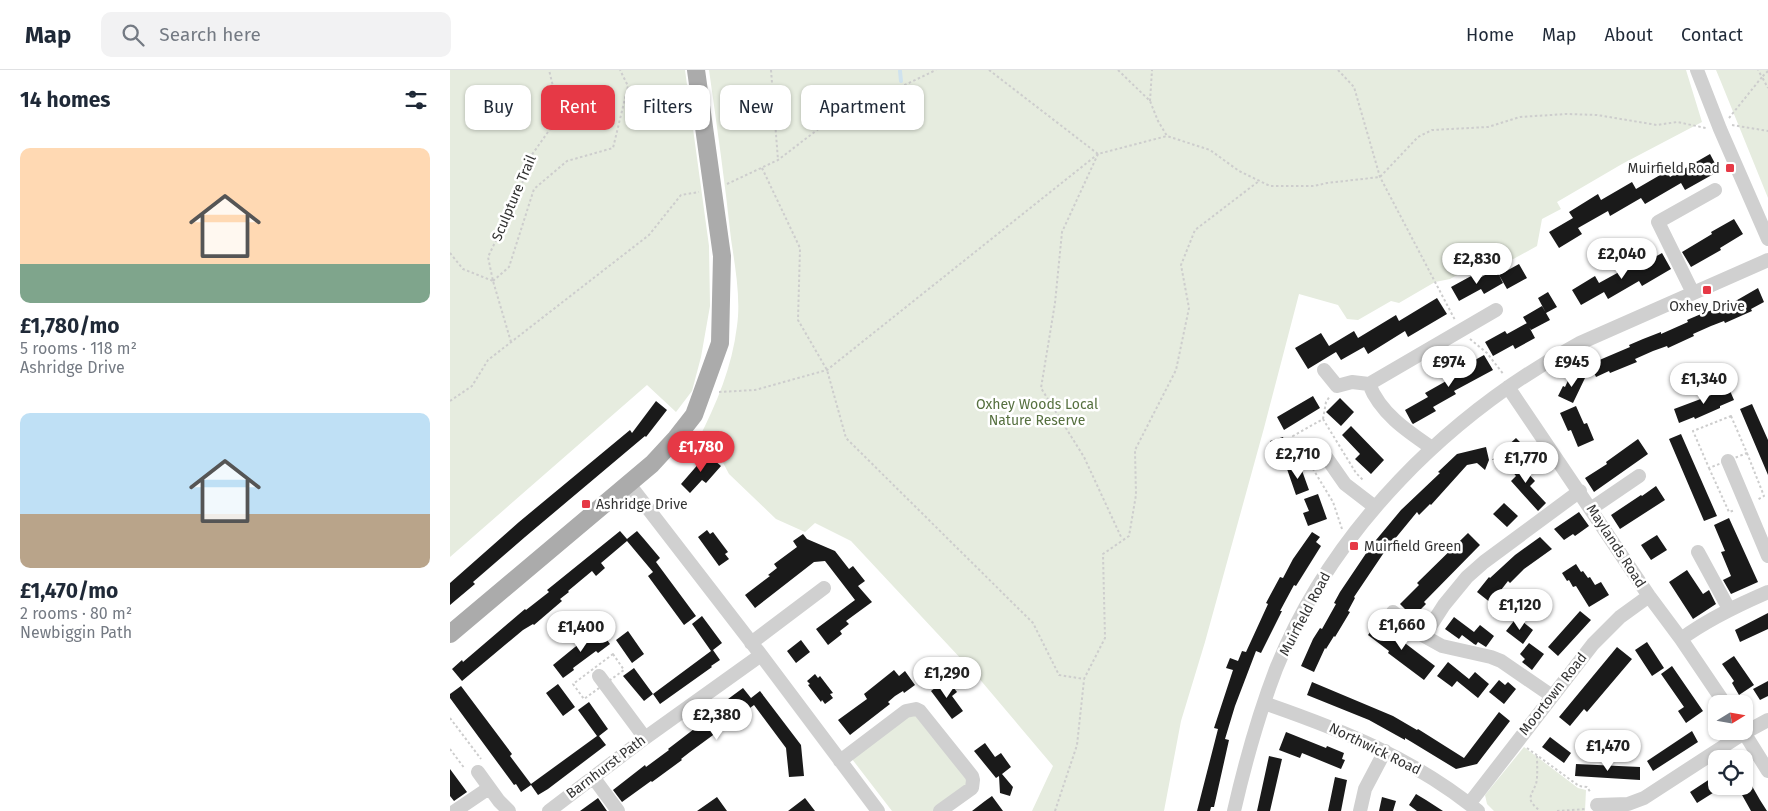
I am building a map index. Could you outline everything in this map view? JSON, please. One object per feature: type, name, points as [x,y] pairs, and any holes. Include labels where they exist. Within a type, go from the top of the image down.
[{"type":"main road","points":[[450,634],[652,464],[694,415],[720,343],[722,256],[696,70]]},
{"type":"street","points":[[1698,70],[1720,128],[1768,240]]},
{"type":"street","points":[[1693,293],[1658,222],[1715,190]]},
{"type":"street","name":"Muirfield Road","points":[[1234,811],[1245,762],[1264,703],[1276,668],[1292,635],[1331,565],[1375,507],[1432,448],[1508,387],[1534,369],[1580,343],[1768,260]]},
{"type":"street","points":[[1324,370],[1337,386],[1352,382],[1369,384],[1496,310]]},
{"type":"street","points":[[1369,384],[1373,394],[1398,423],[1432,448]]},
{"type":"street","name":"Maylands Road","points":[[1508,387],[1718,695]]},
{"type":"street","points":[[1324,454],[1345,484],[1375,507]]},
{"type":"street","points":[[1728,461],[1768,556]]},
{"type":"street","points":[[1592,508],[1639,476]]},
{"type":"street","points":[[629,484],[878,811]]},
{"type":"street","points":[[1424,636],[1444,605],[1467,577],[1484,562],[1580,491]]},
{"type":"street","points":[[1698,552],[1729,609]]},
{"type":"street","points":[[751,643],[824,588]]},
{"type":"street","points":[[1681,639],[1729,609],[1768,592]]},
{"type":"street","name":"Moortown Road","points":[[1474,808],[1517,740],[1593,644],[1620,617],[1649,596]]},
{"type":"street","points":[[1393,612],[1424,636],[1442,646],[1491,657],[1500,661],[1552,696]]},
{"type":"street","name":"Barnhurst Path","points":[[549,811],[645,738],[761,655]]},
{"type":"street","points":[[599,676],[645,738]]},
{"type":"street","name":"Northwick Road","points":[[1264,703],[1351,734],[1430,776],[1474,808]]},
{"type":"street","points":[[840,761],[906,711],[920,710],[972,776],[973,780],[972,788],[940,811]]},
{"type":"street","points":[[1753,728],[1768,720]]},
{"type":"street","points":[[1597,805],[1628,804],[1644,798],[1732,740]]},
{"type":"street","points":[[1749,740],[1768,771]]},
{"type":"street","points":[[1360,811],[1365,789],[1385,751]]},
{"type":"street","points":[[478,772],[509,811]]},
{"type":"street","points":[[593,777],[618,811]]},
{"type":"street","points":[[455,811],[489,788]]},
{"type":"path","name":"Sculpture Trail","points":[[493,281],[488,257],[520,190],[531,156],[560,116],[548,70]]},
{"type":"path","points":[[493,281],[509,267],[534,190],[567,161],[613,148],[628,86],[620,70]]},
{"type":"path","points":[[771,70],[778,160]]},
{"type":"path","points":[[450,401],[472,386],[488,360],[649,235],[681,195],[712,190],[762,168],[778,160],[851,104],[888,94],[936,70]]},
{"type":"path","points":[[989,70],[1098,154]]},
{"type":"path","points":[[1118,70],[1150,101],[1158,121],[1167,136]]},
{"type":"path","points":[[1150,101],[1152,70]]},
{"type":"path","points":[[1338,70],[1354,87],[1380,177],[1460,330],[1487,353],[1504,374],[1508,387]]},
{"type":"path","points":[[1758,70],[1768,88]]},
{"type":"path","points":[[1720,128],[1768,71]]},
{"type":"path","points":[[702,393],[755,390],[827,370],[1098,154],[1167,136],[1210,150],[1239,171],[1270,186],[1314,186],[1380,177],[1418,137],[1432,130],[1488,127],[1520,117],[1566,114],[1597,115],[1657,125],[1677,122],[1692,127],[1720,128],[1734,124],[1768,131]]},
{"type":"path","points":[[1098,154],[1062,232],[1055,302],[1041,388],[1084,457],[1122,539]]},
{"type":"path","points":[[762,168],[800,248],[798,320],[827,370],[846,438],[1033,623],[1060,675],[1084,679]]},
{"type":"path","points":[[1055,811],[1077,744],[1084,679],[1105,638],[1103,554],[1129,536],[1136,495],[1135,450],[1176,370],[1189,308],[1180,265],[1196,230],[1259,181]]},
{"type":"path","points":[[450,254],[463,269],[493,281]]},
{"type":"path","points":[[493,281],[511,342]]},
{"type":"path","points":[[1323,419],[1326,402],[1337,386]]},
{"type":"path","points":[[1731,416],[1746,453],[1728,461],[1709,468],[1693,431],[1731,416]]},
{"type":"path","points":[[450,718],[483,761],[478,772],[468,773],[450,749]]},
{"type":"path","points":[[1517,740],[1579,786],[1587,787],[1597,805],[1592,809],[1556,811]]},
{"type":"path","points":[[1537,756],[1536,785],[1531,791],[1530,800],[1532,805],[1540,811]]},
{"type":"green space","points":[[450,70],[685,70],[687,85],[625,85],[625,130],[693,130],[709,246],[710,306],[701,357],[692,391],[676,412],[647,385],[450,557]]},
{"type":"green space","name":"Oxhey Woods Local Nature Reserve","points":[[709,70],[1686,70],[1702,122],[1622,164],[1557,202],[1561,209],[1542,219],[1537,246],[1497,268],[1490,257],[1450,279],[1435,282],[1399,303],[1391,301],[1358,320],[1347,319],[1338,305],[1299,294],[1205,642],[1181,721],[1164,811],[1032,811],[1053,766],[977,676],[851,541],[815,523],[805,532],[776,519],[729,474],[721,459],[698,440],[727,370],[735,341],[738,316],[736,271]]},
{"type":"green space","points":[[1716,70],[1768,70],[1768,198],[1721,82]]},
{"type":"green space","points":[[915,715],[966,777],[968,784],[935,811],[892,811],[852,759],[907,716]]},
{"type":"green space","points":[[1524,747],[1578,788],[1586,790],[1585,811],[1494,811],[1487,804],[1485,795]]},
{"type":"building","points":[[1710,154],[1719,171],[1685,190],[1681,183],[1645,204],[1641,198],[1610,216],[1608,211],[1578,228],[1582,234],[1559,248],[1549,232],[1573,218],[1569,212],[1598,194],[1601,200],[1632,182],[1636,189],[1667,171],[1670,177]]},
{"type":"building","points":[[1734,219],[1743,234],[1720,248],[1721,250],[1691,267],[1682,252]]},
{"type":"building","points":[[1662,253],[1671,269],[1642,286],[1639,281],[1608,299],[1604,292],[1581,305],[1572,290],[1595,276],[1599,283],[1630,266],[1632,270]]},
{"type":"building","points":[[1519,264],[1527,278],[1507,289],[1499,275]]},
{"type":"building","points":[[1496,269],[1503,283],[1484,294],[1481,289],[1459,301],[1451,287],[1473,275],[1476,280]]},
{"type":"building","points":[[1758,288],[1764,302],[1751,309],[1752,311],[1725,323],[1724,321],[1711,326],[1668,348],[1667,346],[1635,359],[1637,362],[1596,377],[1590,364],[1630,347],[1629,345],[1643,339],[1661,332],[1661,334],[1688,322],[1687,320],[1732,303]]},
{"type":"building","points":[[1548,292],[1557,307],[1546,313],[1538,298]]},
{"type":"building","points":[[1437,298],[1447,314],[1408,337],[1405,331],[1368,354],[1364,347],[1341,360],[1336,352],[1308,369],[1295,348],[1321,333],[1329,346],[1354,331],[1358,338],[1396,315],[1399,321]]},
{"type":"building","points":[[1542,306],[1550,320],[1531,330],[1523,317]]},
{"type":"building","points":[[1527,323],[1535,338],[1515,349],[1513,345],[1493,356],[1485,342],[1505,331],[1507,334]]},
{"type":"building","points":[[1484,355],[1493,370],[1454,391],[1456,394],[1433,407],[1436,411],[1412,423],[1405,410],[1428,397],[1425,393],[1448,380],[1446,376]]},
{"type":"building","points":[[1572,372],[1585,378],[1573,403],[1558,396],[1563,386],[1565,387]]},
{"type":"building","points":[[1728,386],[1734,400],[1695,419],[1694,417],[1679,423],[1674,409],[1714,394],[1714,392]]},
{"type":"building","points":[[1313,396],[1320,408],[1284,430],[1277,417]]},
{"type":"building","points":[[1340,398],[1354,412],[1341,426],[1326,412]]},
{"type":"building","points":[[656,401],[667,410],[646,437],[525,537],[473,582],[475,584],[450,605],[450,583],[519,522],[630,430],[632,433]]},
{"type":"building","points":[[1752,404],[1768,440],[1768,475],[1740,409]]},
{"type":"building","points":[[1576,406],[1584,424],[1587,423],[1594,440],[1578,447],[1571,430],[1568,431],[1560,413]]},
{"type":"building","points":[[1351,426],[1384,460],[1371,474],[1355,459],[1360,454],[1342,435]]},
{"type":"building","points":[[1681,434],[1717,516],[1704,521],[1669,439]]},
{"type":"building","points":[[1283,437],[1292,462],[1279,467],[1270,441]]},
{"type":"building","points":[[1516,438],[1522,444],[1519,447],[1524,453],[1492,460]]},
{"type":"building","points":[[1638,439],[1648,454],[1594,492],[1585,478],[1607,464],[1606,462]]},
{"type":"building","points":[[1486,447],[1489,460],[1485,470],[1477,463],[1467,465],[1431,505],[1419,515],[1417,512],[1394,540],[1398,543],[1391,552],[1387,548],[1354,597],[1348,611],[1350,612],[1335,637],[1325,648],[1314,672],[1301,666],[1313,639],[1320,628],[1322,629],[1336,604],[1334,603],[1340,592],[1371,546],[1401,510],[1457,454]]},
{"type":"building","points":[[707,454],[721,466],[706,483],[702,480],[690,493],[681,484]]},
{"type":"building","points":[[1522,457],[1529,464],[1524,469],[1535,481],[1530,486],[1546,503],[1538,511],[1511,481],[1516,476],[1510,469]]},
{"type":"building","points":[[1300,465],[1309,490],[1296,495],[1287,469]]},
{"type":"building","points":[[1656,486],[1665,500],[1620,529],[1611,515]]},
{"type":"building","points":[[1318,494],[1327,519],[1308,526],[1303,513],[1309,511],[1304,499]]},
{"type":"building","points":[[1504,503],[1518,516],[1507,527],[1493,514]]},
{"type":"building","points":[[1579,512],[1589,526],[1575,536],[1573,534],[1564,540],[1554,529]]},
{"type":"building","points":[[1729,518],[1758,582],[1731,594],[1723,580],[1731,576],[1721,552],[1725,551],[1714,525]]},
{"type":"building","points":[[707,530],[710,534],[713,532],[728,552],[725,554],[729,559],[719,566],[698,537]]},
{"type":"building","points":[[620,531],[627,539],[637,531],[660,558],[656,562],[696,616],[684,625],[648,576],[653,572],[627,541],[601,563],[605,568],[596,576],[592,571],[568,591],[560,599],[562,601],[534,625],[523,630],[462,681],[452,669],[462,660],[463,662],[525,609],[549,592],[547,590]]},
{"type":"building","points":[[1312,532],[1320,537],[1316,542],[1321,546],[1296,586],[1294,585],[1261,653],[1256,651],[1235,706],[1225,739],[1229,740],[1214,807],[1211,807],[1210,811],[1197,811],[1218,729],[1214,728],[1233,670],[1226,668],[1230,658],[1238,661],[1242,651],[1246,652],[1268,604],[1266,603],[1280,577],[1283,578],[1293,559]]},
{"type":"building","points":[[1468,533],[1480,545],[1424,602],[1426,604],[1413,617],[1400,604],[1419,585],[1417,583]]},
{"type":"building","points":[[803,534],[807,539],[835,551],[849,569],[853,566],[865,581],[858,586],[872,602],[846,621],[849,624],[840,631],[842,634],[828,645],[816,629],[855,600],[825,561],[814,562],[755,608],[745,595],[770,576],[768,575],[777,568],[774,564],[797,547],[793,541]]},
{"type":"building","points":[[1657,535],[1667,550],[1651,560],[1641,545]]},
{"type":"building","points":[[1540,537],[1552,549],[1524,569],[1510,583],[1508,581],[1491,603],[1477,592],[1489,577]]},
{"type":"building","points":[[1576,564],[1581,572],[1583,571],[1588,578],[1590,577],[1595,585],[1601,582],[1609,595],[1589,607],[1576,586],[1573,587],[1562,573]]},
{"type":"building","points":[[1687,570],[1703,594],[1709,590],[1716,604],[1693,619],[1669,582]]},
{"type":"building","points":[[1580,611],[1591,620],[1558,656],[1548,647]]},
{"type":"building","points":[[1768,613],[1768,629],[1740,642],[1735,630]]},
{"type":"building","points":[[702,616],[722,643],[713,650],[720,660],[660,704],[653,694],[711,651],[692,624]]},
{"type":"building","points":[[1454,617],[1474,632],[1480,625],[1494,636],[1486,647],[1478,642],[1476,645],[1462,635],[1459,639],[1445,629]]},
{"type":"building","points":[[1517,617],[1533,630],[1523,644],[1506,631]]},
{"type":"building","points":[[1378,622],[1386,629],[1387,627],[1395,632],[1393,634],[1435,666],[1424,680],[1388,653],[1389,651],[1368,635]]},
{"type":"building","points":[[600,630],[610,644],[598,653],[596,651],[563,678],[553,665]]},
{"type":"building","points":[[628,631],[644,654],[632,663],[616,640]]},
{"type":"building","points":[[801,640],[810,652],[796,663],[787,651]]},
{"type":"building","points":[[1647,642],[1664,668],[1652,676],[1635,650]]},
{"type":"building","points":[[1529,643],[1544,654],[1532,670],[1522,662],[1525,659],[1520,654]]},
{"type":"building","points":[[1617,647],[1632,659],[1587,712],[1584,709],[1570,726],[1559,717]]},
{"type":"building","points":[[1734,656],[1754,685],[1739,695],[1732,683],[1734,681],[1722,664]]},
{"type":"building","points":[[1448,662],[1469,679],[1475,672],[1489,684],[1478,698],[1457,681],[1452,687],[1437,676]]},
{"type":"building","points":[[1672,666],[1703,711],[1686,723],[1678,711],[1684,707],[1661,674]]},
{"type":"building","points":[[634,668],[653,694],[644,701],[623,676]]},
{"type":"building","points":[[894,670],[899,676],[905,671],[915,685],[904,693],[903,691],[895,696],[888,702],[890,704],[850,735],[838,720],[867,699],[864,694]]},
{"type":"building","points":[[815,674],[818,678],[820,676],[833,693],[830,694],[833,698],[825,704],[822,700],[821,702],[808,685],[810,684],[807,681]]},
{"type":"building","points":[[947,679],[957,692],[952,696],[963,711],[952,719],[931,691]]},
{"type":"building","points":[[1499,680],[1505,685],[1508,682],[1516,689],[1504,704],[1489,692]]},
{"type":"building","points":[[1768,681],[1768,696],[1760,700],[1753,689]]},
{"type":"building","points":[[1312,682],[1393,716],[1418,729],[1464,758],[1499,712],[1510,721],[1477,764],[1456,769],[1405,738],[1405,740],[1369,720],[1307,695]]},
{"type":"building","points":[[558,684],[575,707],[563,716],[546,693]]},
{"type":"building","points":[[461,686],[512,754],[510,756],[531,784],[597,736],[578,710],[589,702],[608,729],[599,736],[606,745],[538,795],[531,785],[521,792],[450,698],[450,694]]},
{"type":"building","points":[[743,688],[751,698],[760,691],[801,745],[804,776],[789,777],[786,748],[754,705],[690,752],[682,760],[622,802],[613,790],[645,765],[646,767],[669,750],[711,716],[709,713]]},
{"type":"building","points":[[1692,731],[1698,742],[1653,771],[1647,761]]},
{"type":"building","points":[[1286,732],[1344,753],[1342,759],[1345,760],[1341,769],[1302,753],[1300,758],[1279,750]]},
{"type":"building","points":[[1550,737],[1571,753],[1564,763],[1542,747]]},
{"type":"building","points":[[985,743],[995,757],[1001,753],[1011,767],[1002,774],[1013,787],[1010,796],[1000,793],[999,776],[996,778],[974,751]]},
{"type":"building","points":[[1269,756],[1282,759],[1270,811],[1257,811]]},
{"type":"building","points":[[1576,764],[1640,767],[1640,780],[1575,776]]},
{"type":"building","points":[[450,769],[467,792],[454,801],[450,796]]},
{"type":"building","points":[[1335,777],[1347,780],[1341,811],[1328,811]]},
{"type":"building","points":[[1708,780],[1708,795],[1710,795],[1697,803],[1690,792]]},
{"type":"building","points":[[1753,788],[1767,811],[1751,811],[1742,795],[1753,795]]},
{"type":"building","points":[[1416,794],[1443,811],[1417,811],[1409,805]]},
{"type":"building","points":[[992,796],[1003,811],[972,811],[985,801]]},
{"type":"building","points":[[717,797],[727,811],[697,811]]},
{"type":"building","points":[[1382,797],[1396,801],[1393,811],[1379,811]]},
{"type":"building","points":[[598,798],[607,811],[580,811]]},
{"type":"building","points":[[805,798],[815,811],[788,811]]},
{"type":"waterway","points":[[900,71],[901,81]]},
{"type":"place","name":"Muirfield Road","points":[[1730,168]]},
{"type":"place","name":"Oxhey Drive","points":[[1707,290]]},
{"type":"place","name":"Ashridge Drive","points":[[586,504]]},
{"type":"place","name":"Muirfield Green","points":[[1354,546]]}]
